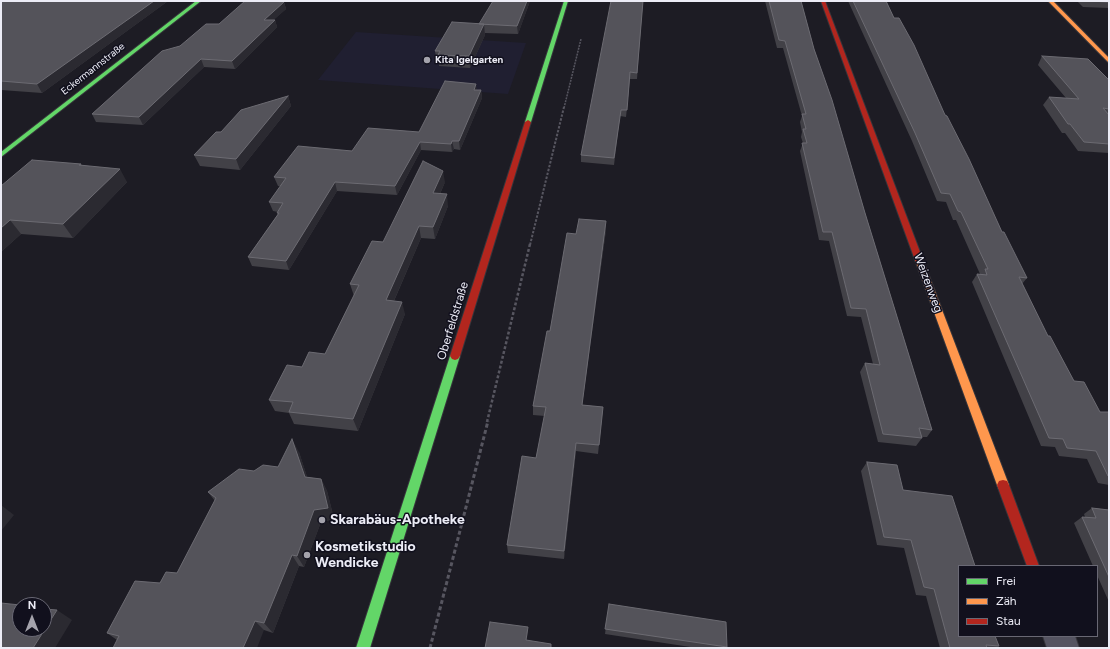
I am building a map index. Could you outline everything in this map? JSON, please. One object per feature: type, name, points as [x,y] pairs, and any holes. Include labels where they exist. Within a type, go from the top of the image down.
[{"type":"street","name":"Eckermannstraße","points":[[1,155],[199,1]]},
{"type":"street","name":"Oberfeldstraße","points":[[364,648],[566,1]]},
{"type":"street","name":"Weizenweg","points":[[823,1],[1033,565]]},
{"type":"street","points":[[1050,1],[1109,61]]},
{"type":"street","points":[[1059,637],[1063,648]]},
{"type":"path","points":[[430,648],[489,416],[511,320],[583,32]]},
{"type":"shaded area","name":"Kita Igelgarten","points":[[356,32],[526,43],[508,94],[318,80]]},
{"type":"building","points":[[1,1],[154,1],[37,84],[1,81]]},
{"type":"building","points":[[245,1],[284,2],[264,20],[275,20],[232,61],[201,59],[139,117],[92,114],[162,51],[180,46],[206,24],[219,24]]},
{"type":"building","points":[[493,1],[527,1],[517,26],[479,24]]},
{"type":"building","points":[[611,1],[643,1],[637,73],[630,72],[627,110],[621,110],[614,158],[581,155]]},
{"type":"building","points":[[769,1],[801,1],[814,49],[832,100],[932,430],[919,428],[922,438],[883,434],[865,363],[880,365],[866,309],[851,308],[832,232],[823,232],[802,143],[807,143],[803,129],[806,129],[802,114],[806,114],[785,41],[779,40]]},
{"type":"building","points":[[853,1],[886,1],[894,18],[899,18],[914,45],[945,115],[947,116],[969,159],[1002,232],[1004,232],[1027,278],[1019,277],[1048,336],[1050,336],[1074,381],[1084,382],[1100,412],[1109,412],[1109,476],[1096,451],[1067,448],[1063,439],[1049,438],[977,274],[987,275],[985,269],[988,269],[961,212],[958,211],[950,194],[941,193],[915,133]]},
{"type":"building","points":[[1088,1],[1109,1],[1109,2]]},
{"type":"building","points":[[452,22],[484,24],[469,56],[438,55],[440,51],[435,51]]},
{"type":"building","points":[[1042,56],[1088,59],[1109,80],[1109,109],[1103,108],[1109,115],[1109,144],[1084,142],[1070,124],[1068,124],[1049,97],[1079,99]]},
{"type":"building","points":[[445,81],[476,84],[474,90],[481,90],[459,141],[452,141],[451,144],[420,142],[395,186],[335,182],[286,261],[248,257],[279,213],[277,213],[283,203],[269,202],[286,178],[274,177],[298,146],[352,151],[368,128],[419,132]]},
{"type":"building","points":[[288,96],[236,159],[194,155],[216,132],[221,132],[241,110]]},
{"type":"building","points":[[32,160],[120,169],[63,224],[10,220],[1,228],[1,186]]},
{"type":"building","points":[[423,161],[443,171],[433,193],[447,194],[433,227],[419,226],[386,300],[402,302],[353,419],[289,412],[293,402],[269,400],[287,365],[302,367],[309,352],[325,354],[359,285],[350,284],[372,241],[383,242]]},
{"type":"building","points":[[579,219],[606,221],[582,405],[603,407],[599,445],[576,443],[564,551],[507,545],[522,456],[536,458],[546,407],[533,406],[547,331],[550,331],[567,233],[576,234]]},
{"type":"building","points":[[292,439],[305,477],[321,479],[328,508],[314,510],[297,556],[292,555],[264,623],[255,621],[243,648],[113,648],[119,636],[107,633],[135,581],[160,583],[166,572],[177,573],[216,498],[208,492],[239,469],[254,471],[263,465],[278,467]]},
{"type":"building","points":[[867,462],[897,465],[903,490],[952,496],[975,565],[958,565],[958,637],[995,637],[999,646],[986,645],[987,648],[950,648],[934,589],[924,587],[911,540],[884,537]]},
{"type":"building","points":[[1092,508],[1109,510],[1109,577],[1082,517],[1096,518]]},
{"type":"building","points":[[1,603],[12,604],[12,637],[40,637],[33,648],[1,648]]},
{"type":"building","points":[[609,604],[726,622],[727,647],[605,629]]},
{"type":"building","points":[[52,610],[57,610],[52,618]]},
{"type":"building","points":[[490,622],[528,627],[526,640],[551,644],[551,648],[485,648]]},
{"type":"traffic: fast","points":[[1,155],[199,1]]},
{"type":"traffic: fast","points":[[528,122],[566,1]]},
{"type":"traffic: fast","points":[[363,648],[455,356]]},
{"type":"traffic: slow","points":[[1050,1],[1109,61]]},
{"type":"traffic: slow","points":[[919,260],[1003,485]]},
{"type":"traffic: jam","points":[[823,1],[919,260]]},
{"type":"traffic: jam","points":[[455,356],[528,122]]},
{"type":"traffic: jam","points":[[1003,485],[1033,565]]},
{"type":"place","name":"Kita Igelgarten","points":[[427,60]]},
{"type":"place","name":"Skarabäus-Apotheke","points":[[322,520]]},
{"type":"place","name":"Kosmetikstudio Wendicke","points":[[307,555]]}]
